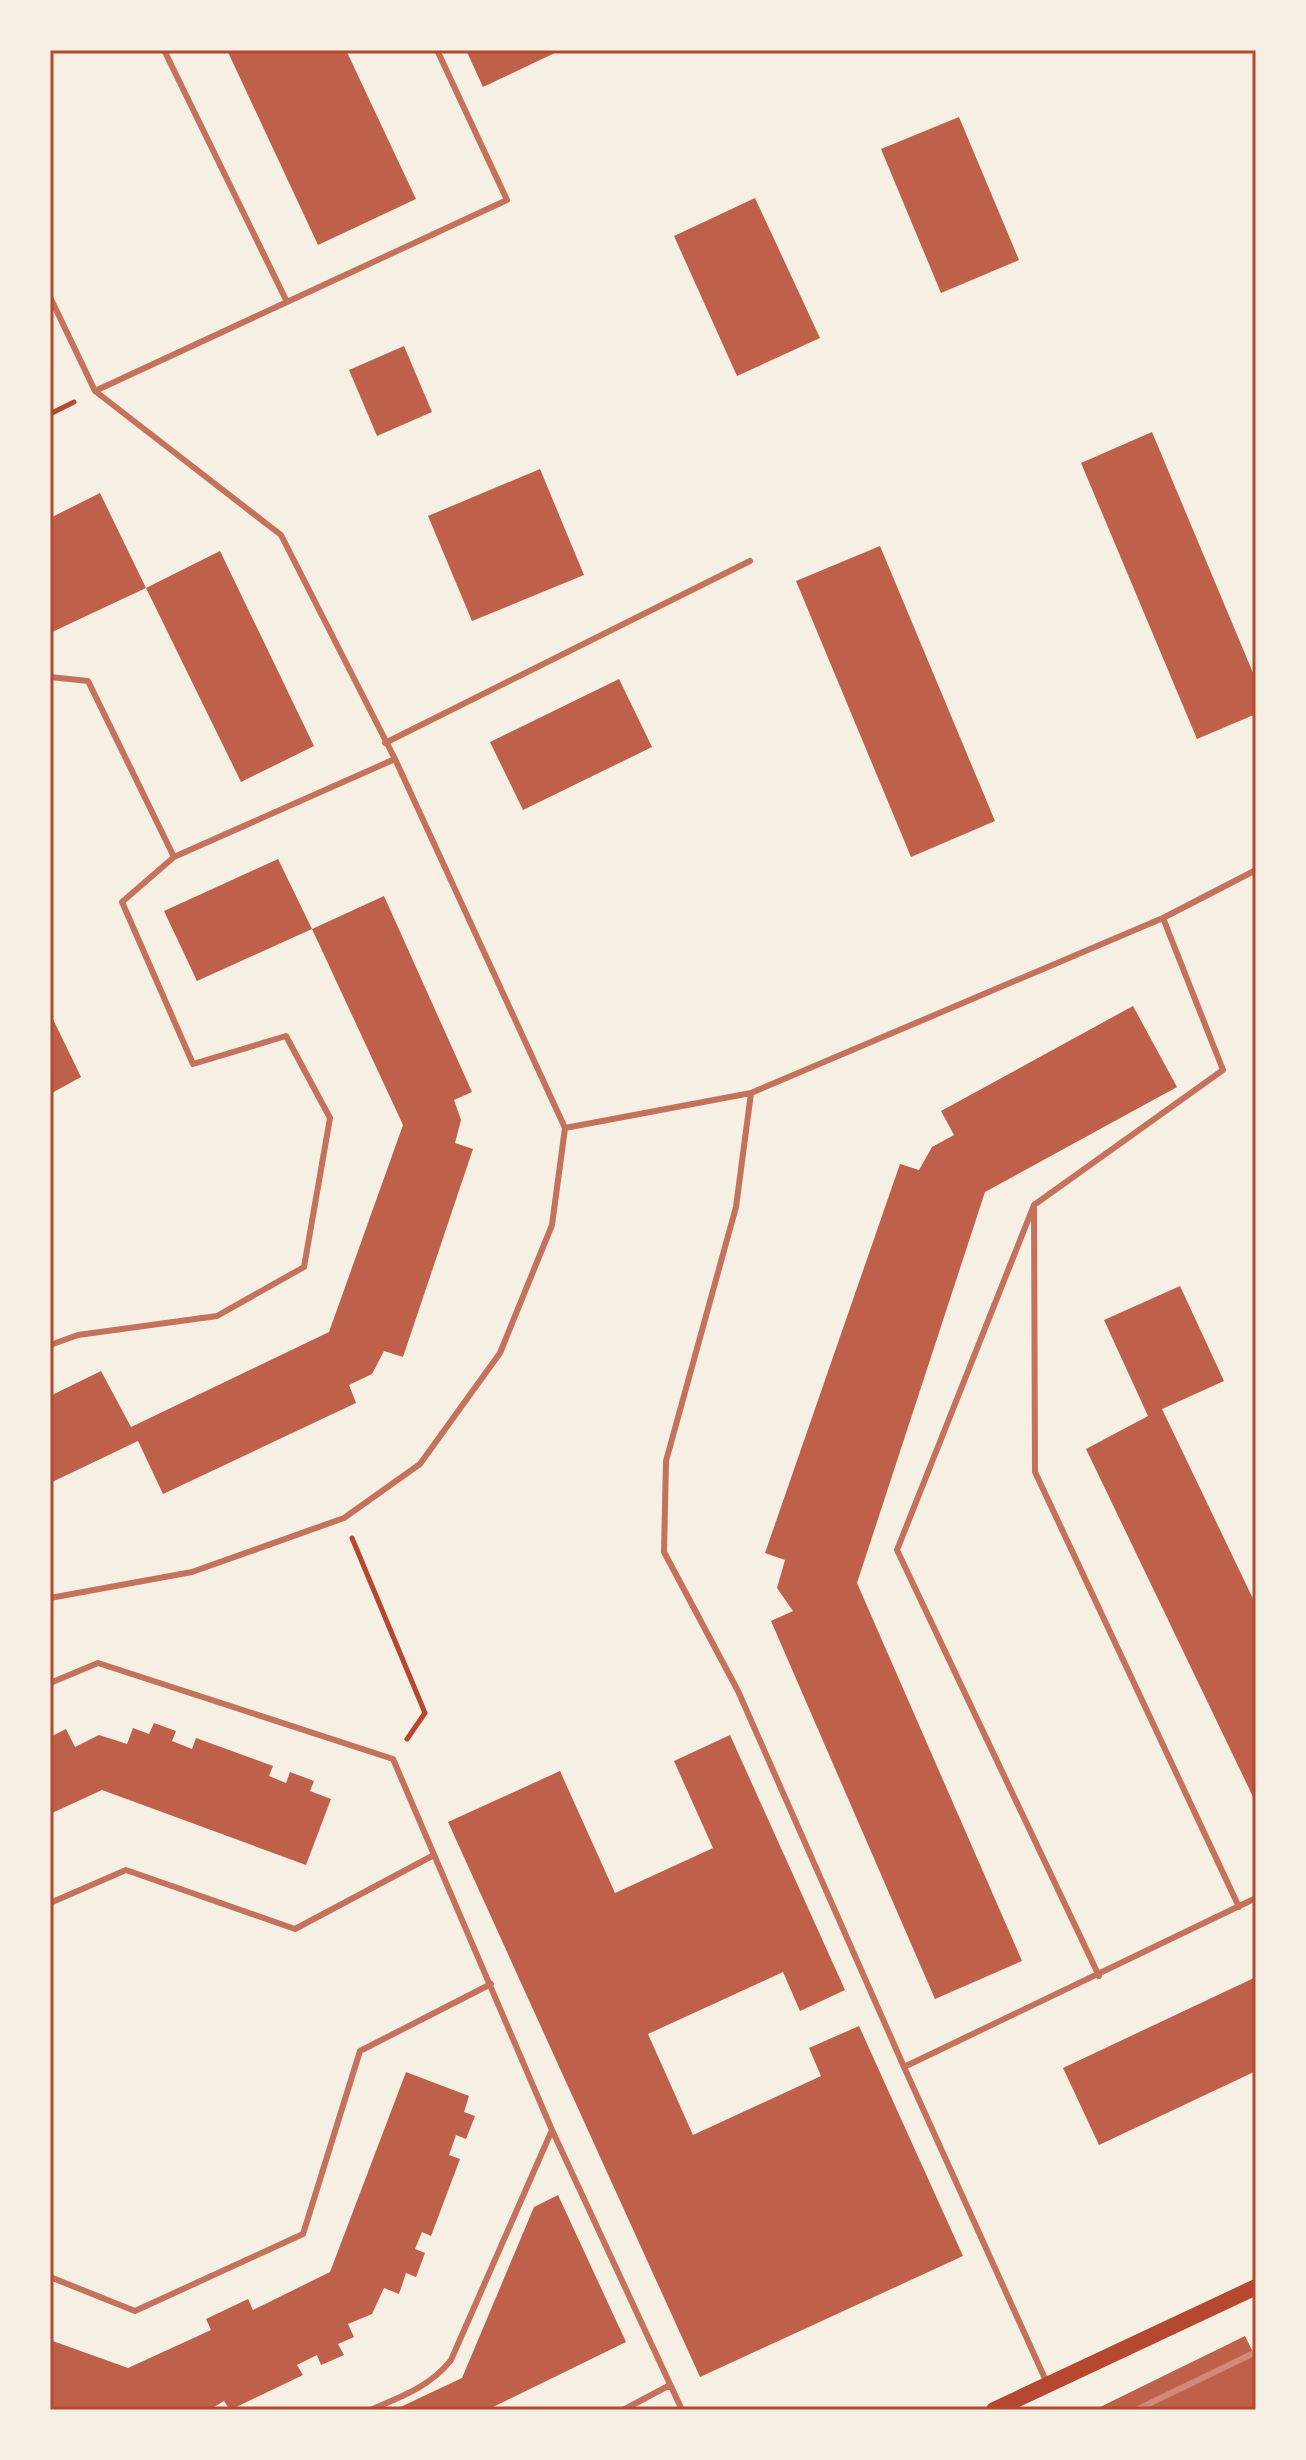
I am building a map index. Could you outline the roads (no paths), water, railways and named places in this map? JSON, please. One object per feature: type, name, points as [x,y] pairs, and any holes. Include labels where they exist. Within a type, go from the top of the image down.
[{"type":"main road","points":[[994,2410],[1256,2287]]},
{"type":"lane","points":[[164,50],[287,302]]},
{"type":"lane","points":[[95,391],[507,200],[437,50]]},
{"type":"lane","points":[[50,297],[95,391],[281,535],[395,759],[565,1128],[552,1225],[500,1353],[420,1464],[344,1518],[192,1572],[50,1598]]},
{"type":"lane","points":[[385,743],[750,561]]},
{"type":"lane","points":[[50,677],[88,681],[174,857]]},
{"type":"lane","points":[[50,1345],[78,1335],[217,1316],[304,1267],[330,1118],[286,1036],[193,1064],[122,902],[174,857],[395,759]]},
{"type":"lane","points":[[565,1128],[751,1093],[1163,918],[1256,870]]},
{"type":"lane","points":[[1099,1976],[897,1550],[1034,1205],[1223,1070],[1163,918]]},
{"type":"lane","points":[[751,1093],[736,1207],[666,1461],[664,1552],[738,1691],[1048,2387]]},
{"type":"lane","points":[[1034,1205],[1035,1472],[1239,1907]]},
{"type":"lane","points":[[50,1683],[98,1663],[393,1759],[552,2130],[682,2410]]},
{"type":"lane","points":[[50,1903],[126,1870],[295,1929],[434,1855]]},
{"type":"lane","points":[[904,2067],[1256,1898]]},
{"type":"lane","points":[[50,2277],[135,2311],[303,2234],[360,2051],[491,1984]]},
{"type":"lane","points":[[370,2410],[415,2391],[442,2372],[451,2360],[552,2130]]},
{"type":"lane","points":[[623,2410],[670,2385]]},
{"type":"railway","points":[[1136,2410],[1256,2352]]}]
